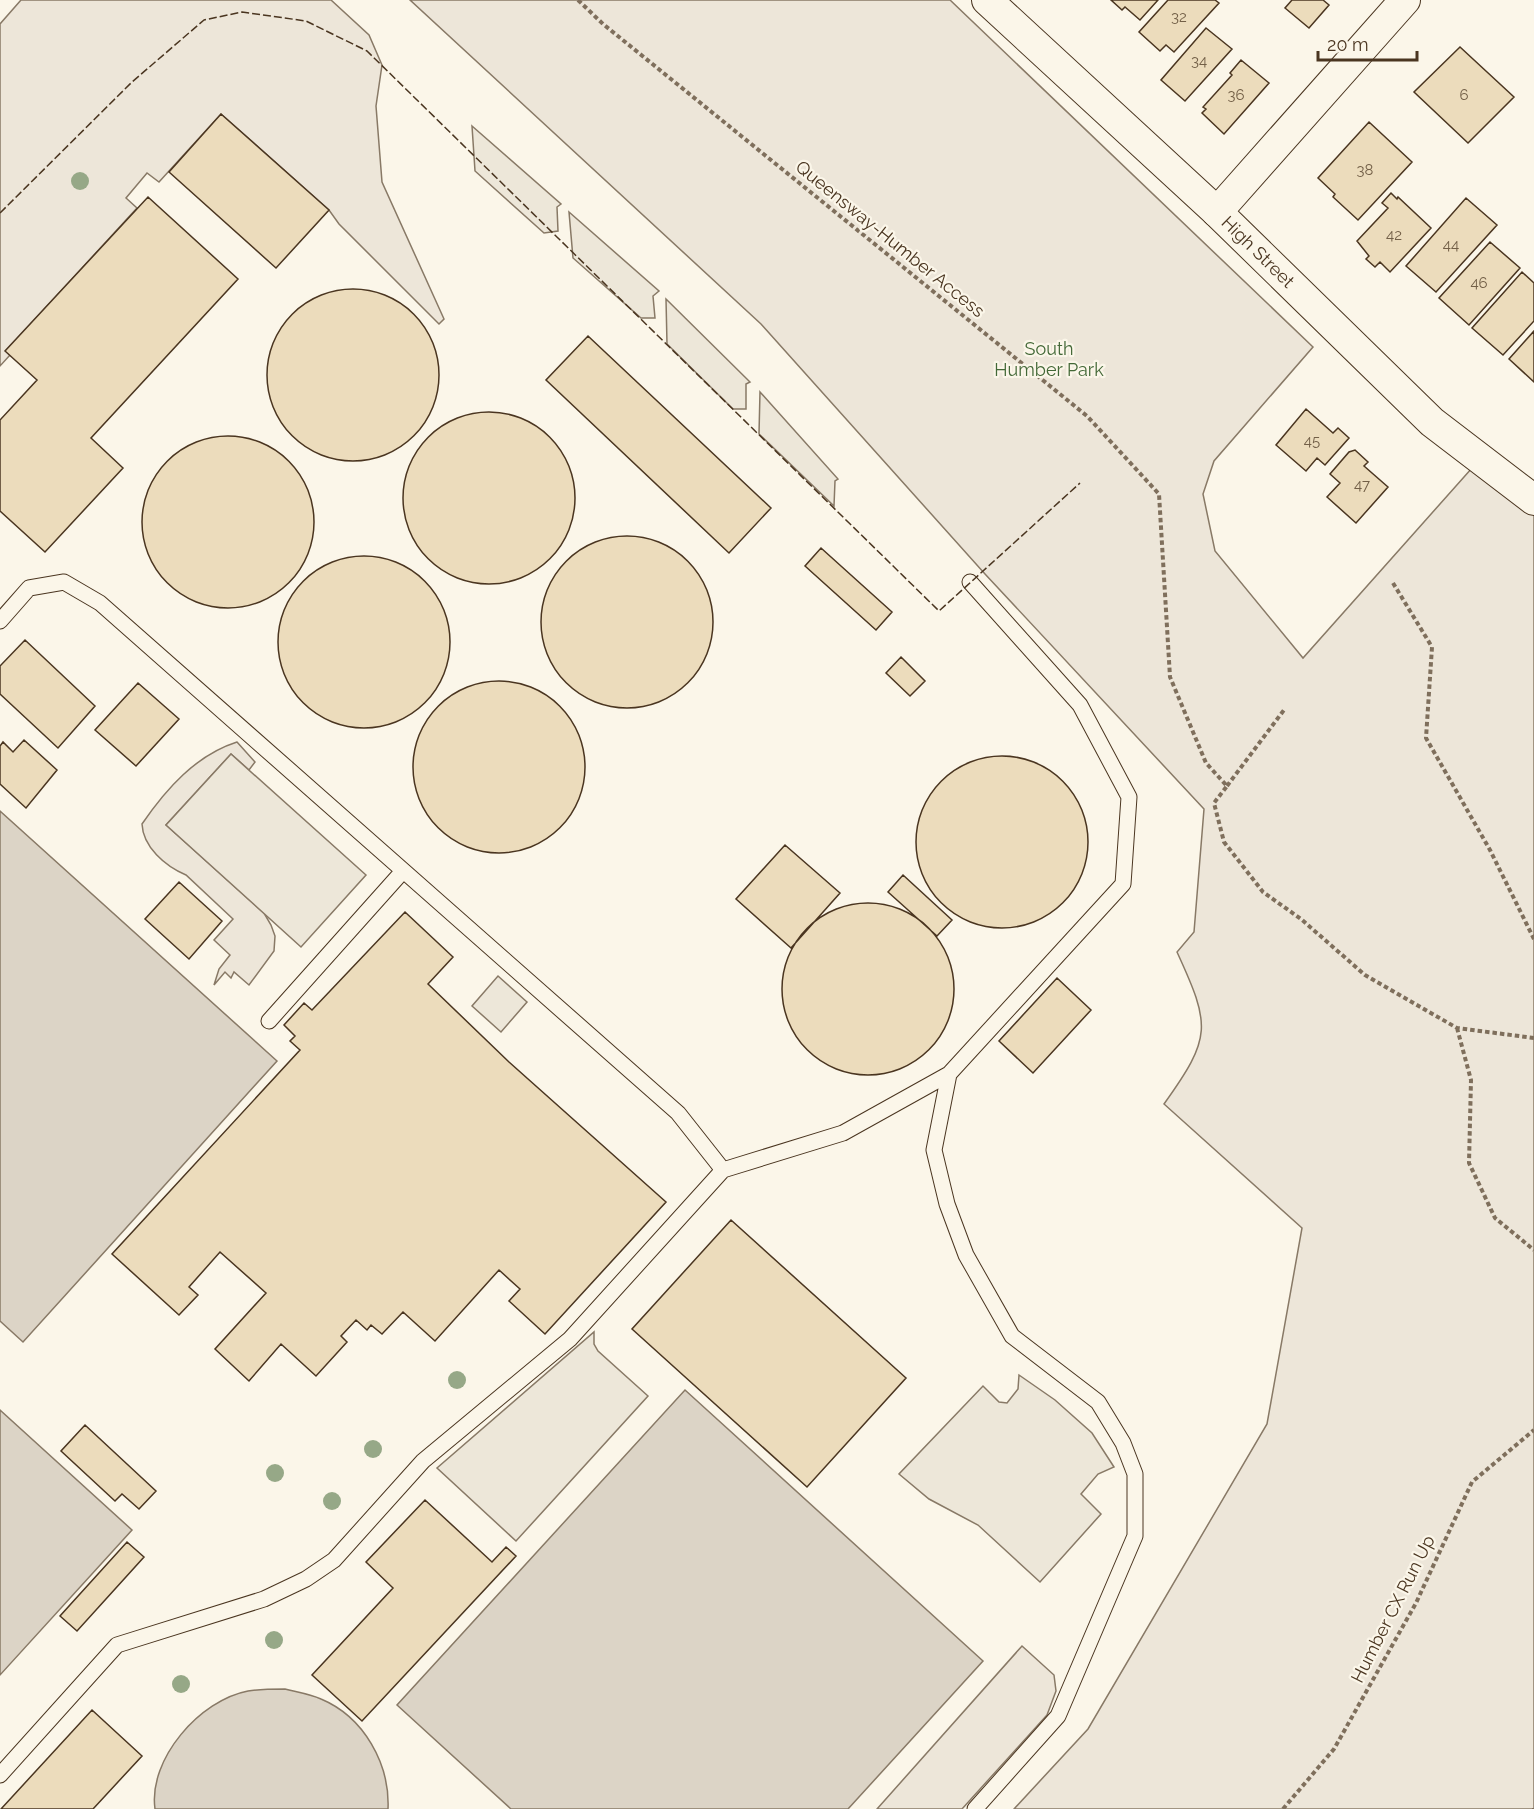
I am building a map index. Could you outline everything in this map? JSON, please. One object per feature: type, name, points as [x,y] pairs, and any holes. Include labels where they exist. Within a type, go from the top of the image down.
[{"type":"street","name":"High Street","points":[[987,0],[1217,212],[1432,422],[1534,500]]},
{"type":"street","points":[[1217,212],[1405,0]]},
{"type":"lane","points":[[0,621],[29,588],[64,582],[100,603],[678,1113],[723,1170]]},
{"type":"lane","points":[[0,1776],[117,1645],[264,1599],[306,1579],[333,1560],[423,1461],[570,1339],[723,1170],[843,1133],[949,1074],[1123,884],[1130,797],[1080,705],[970,582]]},
{"type":"lane","points":[[268,1022],[403,872]]},
{"type":"lane","points":[[949,1074],[934,1150],[947,1204],[966,1255],[1012,1336],[1098,1402],[1123,1443],[1135,1474],[1135,1536],[1058,1716],[975,1809]]},
{"type":"path","name":"Queensway-Humber Access","points":[[578,0],[612,31],[1087,416],[1159,494],[1170,677],[1206,763],[1227,786]]},
{"type":"path","points":[[1394,583],[1432,647],[1426,738],[1490,850],[1534,939]]},
{"type":"path","points":[[1284,710],[1214,803],[1224,842],[1263,892],[1301,919],[1365,975],[1457,1028],[1534,1038]]},
{"type":"path","points":[[1457,1028],[1471,1080],[1468,1163],[1495,1218],[1534,1250]]},
{"type":"path","name":"Humber CX Run Up","points":[[1283,1809],[1334,1749],[1416,1603],[1472,1482],[1534,1431]]},
{"type":"green space","points":[[21,0],[331,0],[369,35],[382,65],[376,106],[382,182],[444,319],[439,324],[339,224],[329,210],[221,114],[159,182],[147,173],[126,198],[137,208],[6,351],[10,355],[0,366],[0,24]]},
{"type":"green space","name":"South Humber Park","points":[[410,0],[950,0],[1313,347],[1214,461],[1203,494],[1215,551],[1303,658],[1472,468],[1534,514],[1534,1809],[1014,1809],[1088,1729],[1267,1424],[1302,1228],[1164,1104],[1191,1062],[1201,1031],[1196,998],[1177,952],[1194,932],[1204,809],[985,574],[761,324]]},
{"type":"green space","points":[[237,742],[255,762],[249,770],[231,754],[166,825],[264,913],[275,936],[274,951],[249,985],[234,972],[231,978],[225,972],[214,985],[219,969],[230,955],[214,940],[233,919],[186,875],[156,855],[146,840],[142,824],[161,798],[195,764],[208,755]]},
{"type":"green space","points":[[1022,1646],[1054,1675],[1056,1691],[1047,1715],[962,1809],[877,1809]]},
{"type":"shaded area","points":[[472,126],[561,204],[557,207],[558,231],[544,233],[475,171]]},
{"type":"shaded area","points":[[569,212],[659,291],[653,296],[655,318],[641,318],[573,258]]},
{"type":"shaded area","points":[[666,299],[750,382],[746,384],[746,409],[733,409],[667,344]]},
{"type":"shaded area","points":[[760,392],[838,479],[835,481],[834,506],[759,434]]},
{"type":"shaded area","points":[[231,754],[366,875],[301,947],[166,825]]},
{"type":"shaded area","points":[[0,811],[277,1061],[23,1342],[0,1321]]},
{"type":"shaded area","points":[[498,976],[527,1002],[501,1032],[472,1006]]},
{"type":"shaded area","points":[[594,1332],[594,1344],[598,1351],[648,1396],[516,1541],[437,1468]]},
{"type":"shaded area","points":[[1019,1375],[1055,1400],[1092,1433],[1114,1467],[1098,1474],[1081,1494],[1101,1514],[1040,1582],[978,1525],[929,1499],[899,1474],[983,1386],[999,1402],[1007,1403],[1018,1389]]},
{"type":"shaded area","points":[[685,1390],[983,1661],[848,1809],[511,1809],[397,1705]]},
{"type":"shaded area","points":[[0,1410],[132,1530],[0,1675]]},
{"type":"shaded area","points":[[285,1689],[317,1697],[336,1707],[362,1730],[379,1759],[384,1775],[388,1809],[155,1809],[155,1790],[160,1771],[169,1752],[196,1719],[212,1706],[230,1697],[253,1690]]},
{"type":"building","points":[[1111,0],[1158,0],[1140,20],[1125,7],[1122,10]]},
{"type":"building","points":[[1168,0],[1215,0],[1219,3],[1174,52],[1166,45],[1160,51],[1139,32]]},
{"type":"building","points":[[1292,0],[1323,0],[1329,5],[1309,28],[1285,8]]},
{"type":"building","points":[[1206,28],[1232,49],[1185,101],[1161,80]]},
{"type":"building","points":[[1460,47],[1514,97],[1468,143],[1414,92]]},
{"type":"building","points":[[1241,60],[1269,83],[1224,134],[1202,113],[1206,109],[1203,107],[1232,75],[1230,73]]},
{"type":"building","points":[[221,114],[329,210],[276,268],[169,172]]},
{"type":"building","points":[[1369,122],[1412,162],[1358,220],[1333,197],[1335,194],[1318,178]]},
{"type":"building","points":[[1391,193],[1431,228],[1390,272],[1380,262],[1375,267],[1366,259],[1369,256],[1357,241],[1388,208],[1382,203]]},
{"type":"building","points":[[148,197],[238,279],[91,438],[123,468],[45,552],[0,511],[0,420],[37,380],[5,351]]},
{"type":"building","points":[[1466,198],[1497,225],[1436,292],[1406,266]]},
{"type":"building","points":[[1490,242],[1520,268],[1469,325],[1439,298]]},
{"type":"building","points":[[1522,272],[1534,283],[1534,321],[1503,355],[1472,328]]},
{"type":"building","points":[[353,289],[386,296],[414,314],[432,342],[439,375],[432,408],[414,436],[386,454],[353,461],[320,454],[292,436],[274,408],[267,375],[274,342],[292,314],[320,296]]},
{"type":"building","points":[[1534,331],[1534,382],[1509,359]]},
{"type":"building","points":[[588,336],[771,508],[729,553],[546,380]]},
{"type":"building","points":[[1306,409],[1333,433],[1338,428],[1349,438],[1325,465],[1317,458],[1306,471],[1276,445]]},
{"type":"building","points":[[489,412],[506,413],[522,418],[537,426],[550,437],[561,450],[569,465],[574,481],[574,515],[569,531],[561,546],[550,559],[537,570],[522,578],[506,583],[489,584],[472,583],[456,578],[441,570],[428,559],[417,546],[409,531],[404,515],[403,498],[404,481],[409,465],[417,450],[428,437],[441,426],[456,418],[472,413]]},
{"type":"building","points":[[228,436],[261,443],[289,461],[307,489],[314,522],[307,555],[289,583],[261,601],[228,608],[195,601],[167,583],[149,555],[142,522],[149,489],[167,461],[195,443]]},
{"type":"building","points":[[1355,450],[1368,462],[1364,466],[1388,487],[1356,523],[1327,497],[1340,483],[1330,474],[1349,452]]},
{"type":"building","points":[[627,536],[660,543],[688,561],[706,589],[713,622],[706,655],[688,683],[660,701],[627,708],[594,701],[566,683],[548,655],[541,622],[548,589],[566,561],[594,543]]},
{"type":"building","points":[[821,548],[892,612],[876,630],[805,566]]},
{"type":"building","points":[[364,556],[397,563],[425,581],[443,609],[450,642],[443,675],[425,703],[397,721],[364,728],[331,721],[303,703],[285,675],[278,642],[285,609],[303,581],[331,563]]},
{"type":"building","points":[[25,640],[95,706],[58,748],[0,694],[0,666]]},
{"type":"building","points":[[901,657],[925,681],[910,696],[886,673]]},
{"type":"building","points":[[499,681],[532,688],[560,706],[578,734],[585,767],[578,800],[560,828],[532,846],[499,853],[466,846],[438,828],[420,800],[413,767],[420,734],[438,706],[466,688]]},
{"type":"building","points":[[138,683],[179,719],[136,766],[95,730]]},
{"type":"building","points":[[24,740],[57,770],[26,808],[0,784],[0,746],[3,742],[13,752]]},
{"type":"building","points":[[1002,756],[1035,763],[1063,781],[1081,809],[1088,842],[1081,875],[1063,903],[1035,921],[1002,928],[969,921],[941,903],[923,875],[916,842],[923,809],[941,781],[969,763]]},
{"type":"building","points":[[785,845],[840,893],[791,948],[736,899]]},
{"type":"building","points":[[903,875],[952,920],[937,936],[888,892]]},
{"type":"building","points":[[179,882],[222,921],[189,959],[145,919]]},
{"type":"building","points":[[868,903],[901,910],[929,928],[947,956],[954,989],[947,1022],[929,1050],[901,1068],[868,1075],[835,1068],[807,1050],[789,1022],[782,989],[789,956],[807,928],[835,910]]},
{"type":"building","points":[[405,912],[453,957],[428,984],[509,1062],[666,1202],[545,1334],[509,1301],[520,1289],[499,1270],[435,1341],[403,1312],[382,1334],[371,1325],[367,1330],[356,1320],[341,1336],[347,1342],[316,1376],[281,1344],[249,1381],[215,1349],[266,1293],[220,1252],[189,1287],[198,1295],[179,1315],[112,1254],[300,1050],[290,1041],[295,1036],[284,1025],[304,1003],[312,1010]]},
{"type":"building","points":[[1057,978],[1091,1010],[1033,1073],[999,1041]]},
{"type":"building","points":[[731,1220],[906,1378],[807,1487],[632,1329]]},
{"type":"building","points":[[85,1425],[156,1491],[139,1509],[122,1494],[115,1501],[61,1451]]},
{"type":"building","points":[[425,1500],[492,1562],[506,1547],[516,1556],[362,1721],[312,1675],[393,1588],[366,1562]]},
{"type":"building","points":[[127,1542],[144,1557],[77,1631],[60,1616]]},
{"type":"building","points":[[92,1710],[142,1756],[93,1809],[1,1809]]},
{"type":"fence","points":[[0,213],[132,82],[204,20],[242,12],[306,21],[367,51],[939,611],[1080,483]]}]
